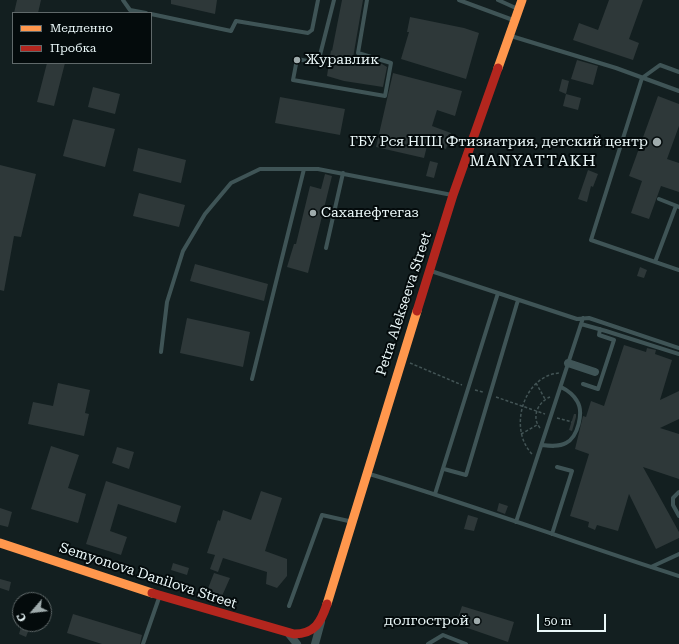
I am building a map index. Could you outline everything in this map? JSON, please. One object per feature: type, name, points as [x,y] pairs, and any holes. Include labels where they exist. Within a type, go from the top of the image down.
[{"type":"street","name":"Petra Alekseeva Street","points":[[322,620],[353,523],[366,473],[453,195],[511,36],[522,0]]},
{"type":"street","points":[[568,363],[595,372]]},
{"type":"street","name":"Semyonova Danilova Street","points":[[0,543],[160,595],[289,634]]},
{"type":"street","points":[[289,634],[299,635],[308,633],[322,620]]},
{"type":"street","points":[[315,644],[322,620]]},
{"type":"street","points":[[289,634],[297,644]]},
{"type":"lane","points":[[123,0],[130,10],[141,12]]},
{"type":"lane","points":[[152,14],[231,31],[236,21],[308,33],[312,30],[318,0]]},
{"type":"lane","points":[[334,0],[319,62],[317,64],[297,59],[293,80],[385,96],[391,63],[358,53],[367,0]]},
{"type":"lane","points":[[459,0],[516,21]]},
{"type":"lane","points":[[498,0],[519,10]]},
{"type":"lane","points":[[511,36],[616,68],[679,91]]},
{"type":"lane","points":[[679,72],[660,65],[642,78],[592,240],[679,270]]},
{"type":"lane","points":[[162,352],[167,302],[183,251],[205,214],[231,182],[260,169],[304,169],[344,173],[453,195]]},
{"type":"lane","points":[[252,378],[304,169]]},
{"type":"lane","points":[[326,248],[344,173]]},
{"type":"lane","points":[[655,262],[678,206],[659,199]]},
{"type":"lane","points":[[430,271],[577,319],[589,318],[679,348]]},
{"type":"lane","points":[[435,494],[498,293]]},
{"type":"lane","points":[[444,469],[466,475],[518,300]]},
{"type":"lane","points":[[516,522],[583,318]]},
{"type":"lane","points":[[581,324],[679,354]]},
{"type":"lane","points":[[583,384],[598,389],[614,340],[599,335],[600,329]]},
{"type":"lane","points":[[542,445],[556,446],[567,443],[574,436],[579,420],[580,411],[578,402],[570,392],[560,387]]},
{"type":"lane","points":[[552,534],[572,471],[557,467]]},
{"type":"lane","points":[[366,473],[435,494],[679,576]]},
{"type":"lane","points":[[679,492],[673,498],[673,505],[679,516]]},
{"type":"lane","points":[[289,606],[322,515],[353,523]]},
{"type":"lane","points":[[651,567],[679,554]]},
{"type":"lane","points":[[144,644],[160,595]]},
{"type":"lane","points":[[428,644],[442,635],[466,644]]},
{"type":"path","points":[[402,360],[469,388],[572,422]]},
{"type":"path","points":[[537,458],[530,453],[521,434],[520,416],[526,395],[536,383],[548,376],[558,372],[565,373]]},
{"type":"path","points":[[536,383],[545,399]]},
{"type":"path","points":[[541,429],[537,424],[535,417],[539,405],[551,396]]},
{"type":"path","points":[[521,434],[537,424]]},
{"type":"building","points":[[17,0],[41,0],[38,12],[14,12]]},
{"type":"building","points":[[171,0],[217,0],[215,14],[171,4]]},
{"type":"building","points":[[342,0],[363,0],[353,58],[382,64],[387,67],[383,87],[344,81],[327,76]]},
{"type":"building","points":[[609,0],[643,0],[629,39],[639,43],[633,60],[573,40],[579,23],[598,30]]},
{"type":"building","points":[[410,17],[464,28],[479,33],[466,79],[401,59],[409,32],[407,32]]},
{"type":"building","points":[[577,60],[598,66],[593,85],[571,79]]},
{"type":"building","points":[[47,64],[65,64],[54,106],[37,102]]},
{"type":"building","points":[[393,73],[462,91],[455,116],[437,110],[432,126],[451,133],[446,149],[428,142],[424,158],[376,147]]},
{"type":"building","points":[[562,79],[569,81],[566,94],[559,91]]},
{"type":"building","points":[[93,87],[120,94],[115,114],[88,107]]},
{"type":"building","points":[[566,94],[581,98],[578,110],[563,106]]},
{"type":"building","name":"ГБУ Рся НПЦ Фтизиатрия, детский центр","points":[[658,96],[679,104],[679,126],[667,159],[679,163],[679,192],[661,186],[649,219],[631,213],[642,181],[629,176]]},
{"type":"building","points":[[280,97],[345,109],[340,135],[275,123]]},
{"type":"building","points":[[73,119],[115,129],[105,167],[63,156]]},
{"type":"building","points":[[138,148],[186,160],[181,183],[133,171]]},
{"type":"building","points":[[430,161],[438,163],[434,178],[426,176]]},
{"type":"building","points":[[0,165],[36,174],[21,237],[14,236],[4,291],[0,290]]},
{"type":"building","points":[[588,170],[598,174],[593,187],[591,186],[587,202],[578,199]]},
{"type":"building","points":[[325,174],[332,176],[308,273],[287,267],[294,244],[296,244],[310,186],[321,189]]},
{"type":"building","points":[[139,193],[185,205],[179,227],[133,216]]},
{"type":"building","points":[[195,264],[268,284],[264,301],[190,281]]},
{"type":"building","points":[[640,267],[647,270],[644,278],[637,276]]},
{"type":"building","points":[[187,318],[250,332],[243,367],[180,353]]},
{"type":"building","points":[[624,345],[646,352],[647,348],[656,350],[655,354],[672,360],[660,400],[679,391],[679,419],[660,428],[679,434],[679,479],[643,467],[679,532],[679,538],[656,549],[629,494],[618,531],[597,525],[595,530],[588,527],[589,522],[570,516],[589,454],[575,449],[583,416],[586,417],[591,401],[604,406]]},
{"type":"building","points":[[58,383],[90,390],[85,413],[89,414],[84,436],[28,424],[33,402],[53,406]]},
{"type":"building","points":[[574,414],[576,414],[576,417],[572,431],[569,430]]},
{"type":"building","points":[[51,446],[79,455],[68,488],[86,494],[78,523],[31,509]]},
{"type":"building","points":[[117,447],[134,452],[129,469],[112,463]]},
{"type":"building","points":[[106,481],[181,506],[176,523],[118,504],[110,531],[127,537],[121,555],[86,544]]},
{"type":"building","points":[[261,491],[282,498],[265,551],[287,559],[287,576],[277,588],[266,584],[267,572],[223,558],[218,572],[210,569],[215,555],[207,553],[223,510],[251,520]]},
{"type":"building","points":[[499,503],[508,506],[505,514],[497,511]]},
{"type":"building","points":[[0,508],[12,512],[8,527],[0,525]]},
{"type":"building","points":[[468,515],[478,518],[474,531],[464,529]]},
{"type":"building","points":[[173,563],[189,568],[187,575],[171,570]]},
{"type":"building","points":[[214,573],[230,578],[222,596],[207,591]]},
{"type":"building","points":[[0,579],[11,582],[9,591],[0,588]]},
{"type":"building","name":"долгострой","points":[[462,606],[514,622],[508,642],[456,624]]},
{"type":"building","points":[[73,614],[142,635],[140,644],[102,644],[67,633]]},
{"type":"building","points":[[20,632],[28,632],[26,637],[19,634]]},
{"type":"traffic: slow","points":[[498,68],[522,0]]},
{"type":"traffic: slow","points":[[327,604],[417,311]]},
{"type":"traffic: slow","points":[[0,543],[152,593]]},
{"type":"traffic: jam","points":[[417,311],[453,195],[498,68]]},
{"type":"traffic: jam","points":[[152,593],[294,634],[307,632],[316,626],[327,604]]},
{"type":"place","name":"Журавлик","points":[[297,60]]},
{"type":"place","name":"ГБУ Рся НПЦ Фтизиатрия, детский центр","points":[[657,142]]},
{"type":"place","name":"Саханефтегаз","points":[[313,213]]},
{"type":"place","name":"долгострой","points":[[477,621]]},
{"type":"district","name":"MANYATTAKH","points":[[533,161]]}]
